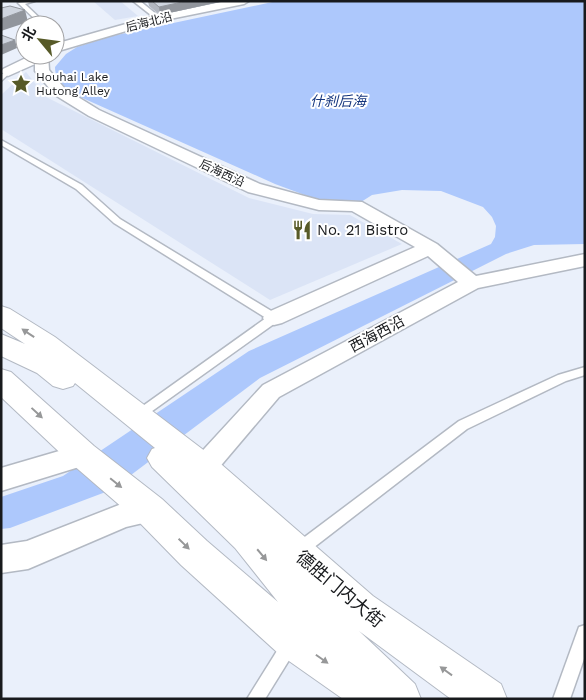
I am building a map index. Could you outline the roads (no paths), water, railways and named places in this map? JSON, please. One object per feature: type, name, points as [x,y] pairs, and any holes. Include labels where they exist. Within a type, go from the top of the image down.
[{"type":"main road","points":[[1,315],[45,344],[130,420],[197,476]]},
{"type":"main road","points":[[1,344],[47,366],[130,420]]},
{"type":"main road","points":[[1,380],[83,456],[150,510],[194,553],[293,640],[379,699]]},
{"type":"main road","name":"德胜门内大街","points":[[197,476],[296,552],[360,609],[486,699]]},
{"type":"main road","name":"德胜门内大街","points":[[197,476],[309,610],[400,699]]},
{"type":"street","name":"后海北沿","points":[[65,45],[158,18],[244,1]]},
{"type":"street","points":[[5,76],[24,65]]},
{"type":"street","name":"后海西沿","points":[[42,65],[42,72],[60,92],[94,112],[254,188],[319,205],[356,206],[430,248],[472,283]]},
{"type":"street","points":[[274,318],[430,248]]},
{"type":"street","name":"西海西沿","points":[[197,476],[271,391],[472,283],[585,260]]},
{"type":"street","points":[[1,480],[83,456]]},
{"type":"street","points":[[1,559],[28,555],[124,515],[150,510]]},
{"type":"lane","points":[[32,1],[21,4],[33,15]]},
{"type":"lane","points":[[136,1],[158,18]]},
{"type":"lane","points":[[1,142],[80,187],[117,221],[274,318],[130,420]]},
{"type":"lane","points":[[296,552],[463,425],[562,378],[585,371]]},
{"type":"lane","points":[[561,699],[585,633]]},
{"type":"lane","points":[[255,699],[293,640]]},
{"type":"water","name":"什刹后海","points":[[277,1],[585,1],[585,244],[534,245],[506,254],[260,378],[111,490],[10,528],[1,529],[1,497],[63,476],[249,351],[491,244],[495,237],[496,226],[492,217],[483,207],[441,191],[402,190],[372,195],[361,202],[335,203],[321,201],[275,184],[78,96],[65,88],[57,77],[55,67],[57,65],[65,65],[66,54],[77,47],[112,36]]},
{"type":"place","name":"Houhai Lake Hutong Alley","points":[[21,84]]},
{"type":"place","name":"No. 21 Bistro","points":[[302,230]]}]
